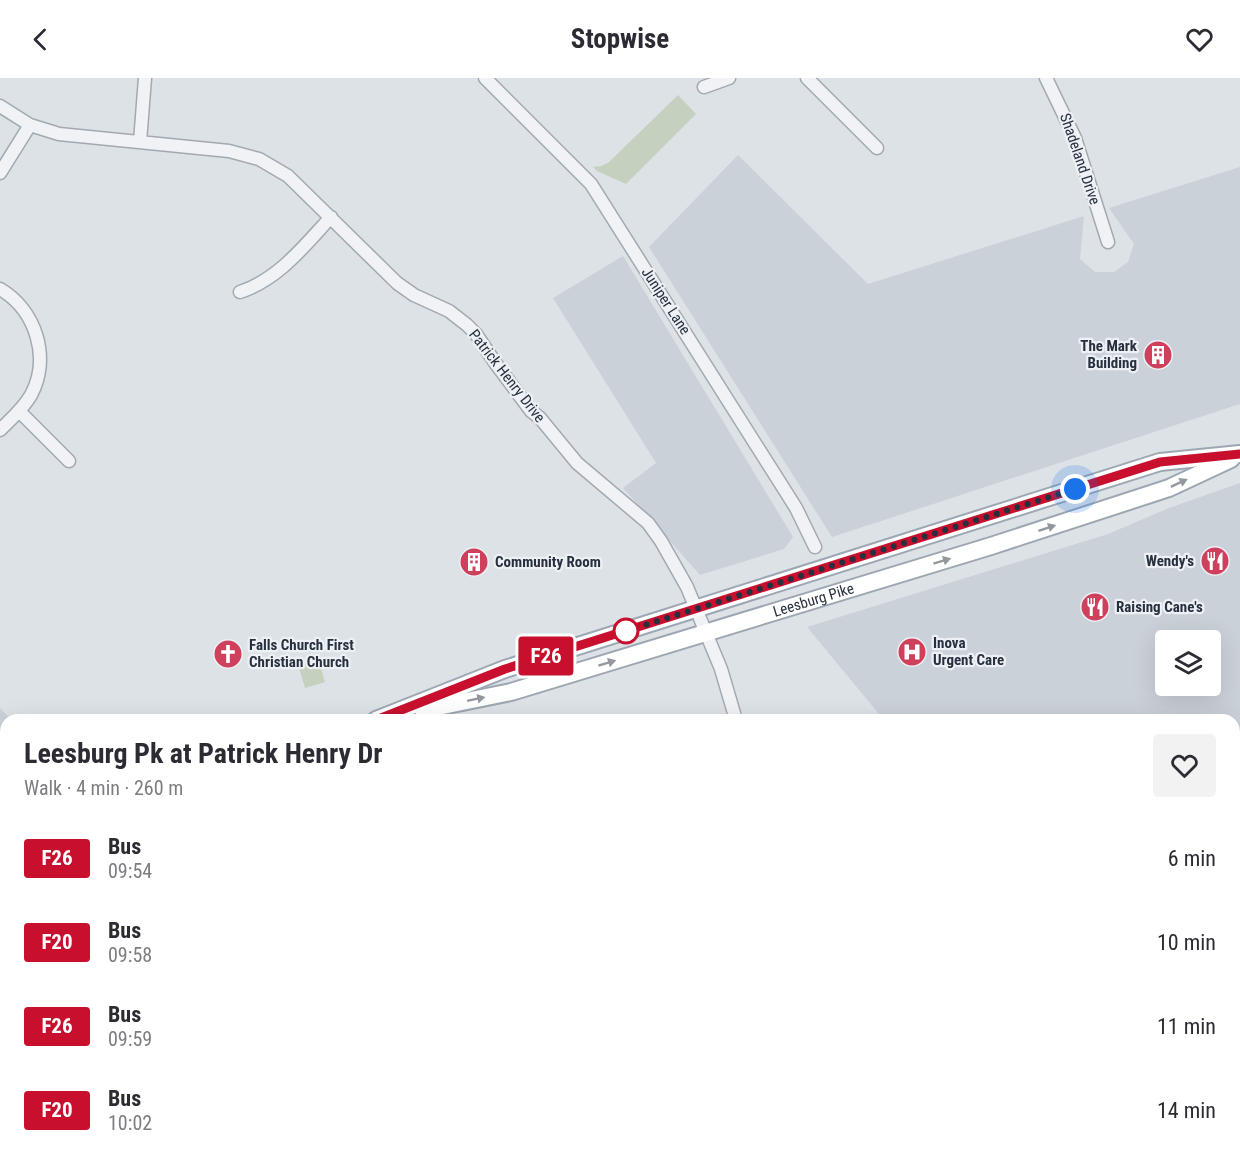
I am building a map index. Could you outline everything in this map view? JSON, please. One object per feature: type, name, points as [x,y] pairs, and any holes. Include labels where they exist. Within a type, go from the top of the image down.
[{"type":"main road","name":"Leesburg Pike","points":[[391,714],[505,669],[1160,462],[1240,454]]},
{"type":"main road","name":"Leesburg Pike","points":[[410,714],[511,692],[991,546],[1169,488],[1240,454]]},
{"type":"street","points":[[140,142],[145,78]]},
{"type":"street","name":"Juniper Lane","points":[[485,78],[591,184],[796,508],[814,547]]},
{"type":"street","points":[[704,87],[729,78]]},
{"type":"street","points":[[807,78],[877,148]]},
{"type":"street","name":"Shadeland Drive","points":[[1046,78],[1075,138],[1108,242]]},
{"type":"street","name":"Patrick Henry Drive","points":[[0,106],[30,125],[59,134],[230,151],[259,159],[288,176],[397,283],[414,295],[449,311],[467,325],[476,334],[531,411],[540,418],[577,463],[648,523],[677,567],[696,609],[722,669],[734,714]]},
{"type":"street","points":[[0,173],[30,125]]},
{"type":"street","points":[[240,292],[256,287],[277,273],[331,217]]},
{"type":"street","points":[[0,289],[17,302],[27,314],[40,352],[35,385],[19,411],[0,430]]},
{"type":"street","points":[[19,411],[69,461]]},
{"type":"shaded area","points":[[738,155],[868,284],[1084,216],[1080,259],[1095,272],[1114,272],[1128,262],[1134,244],[1109,208],[1240,167],[1240,404],[832,537],[649,247]]},
{"type":"shaded area","points":[[623,256],[793,537],[784,549],[700,575],[623,488],[656,463],[553,298]]},
{"type":"shaded area","points":[[1240,483],[1240,714],[879,714],[807,627],[1108,534],[1169,508]]},
{"type":"green space","points":[[678,95],[696,114],[626,184],[593,167],[608,163]]},
{"type":"green space","points":[[318,658],[325,682],[305,688],[298,664]]},
{"type":"bus line","name":"F26","points":[[391,714],[505,669],[1160,462],[1240,454]]},
{"type":"place","name":"The Mark Building","points":[[1158,355]]},
{"type":"place","name":"Wendy's","points":[[1215,561]]},
{"type":"place","name":"Community Room","points":[[474,562]]},
{"type":"place","name":"Raising Cane's","points":[[1095,607]]},
{"type":"place","name":"Inova Urgent Care","points":[[912,652]]},
{"type":"place","name":"Falls Church First Christian Church","points":[[228,654]]},
{"type":"route","points":[[626,631],[1075,489]]}]
